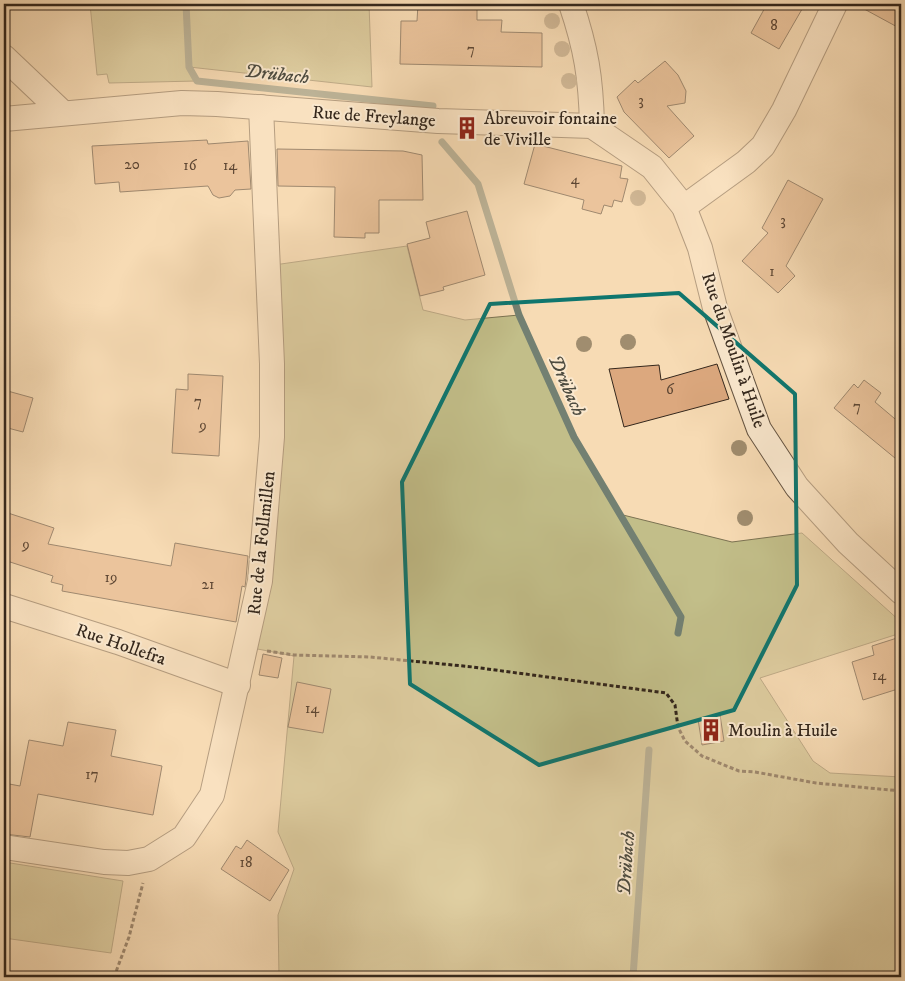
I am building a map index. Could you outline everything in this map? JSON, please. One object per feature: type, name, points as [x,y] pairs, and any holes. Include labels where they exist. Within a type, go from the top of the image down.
[{"type":"street","points":[[571,4],[584,42],[591,81],[592,126],[652,167],[684,207],[746,162],[764,146],[784,110],[835,4]]},
{"type":"street","points":[[4,56],[63,113]]},
{"type":"street","name":"Rue de Freylange","points":[[4,119],[182,103],[449,121],[592,126]]},
{"type":"street","name":"Rue de la Follmillen","points":[[4,847],[104,862],[128,863],[149,859],[184,837],[212,795],[247,647],[260,581],[272,437],[272,364],[261,107]]},
{"type":"street","name":"Rue du Moulin à Huile","points":[[684,207],[700,248],[715,308],[759,429],[798,487],[848,543],[901,592]]},
{"type":"street","name":"Rue Hollefra","points":[[4,606],[118,642],[238,685]]},
{"type":"path","points":[[247,647],[294,655],[370,657],[472,667],[666,693],[675,705],[678,727],[685,742],[702,756],[738,771],[755,772],[816,783],[901,791]]},
{"type":"path","points":[[114,977],[129,937],[149,859]]},
{"type":"highlighted area","points":[[679,293],[795,394],[797,585],[734,710],[539,765],[410,684],[402,482],[490,304]]},
{"type":"shaded area","points":[[90,4],[369,4],[372,87],[189,67],[197,81],[109,83],[107,74],[97,75]]},
{"type":"shaded area","points":[[407,246],[423,310],[465,320],[519,315],[574,437],[619,514],[732,542],[802,533],[901,622],[901,633],[760,678],[813,761],[830,773],[901,777],[901,977],[279,977],[278,915],[294,869],[278,832],[294,656],[247,647],[260,581],[267,266]]},
{"type":"shaded area","points":[[4,862],[123,881],[111,953],[4,938]]},
{"type":"building","points":[[418,4],[477,4],[477,20],[502,20],[501,32],[542,33],[542,67],[400,64],[401,21],[417,21]]},
{"type":"building","points":[[767,4],[805,4],[779,49],[751,33]]},
{"type":"building","points":[[855,4],[901,4],[901,29]]},
{"type":"building","points":[[665,61],[678,75],[686,91],[685,103],[667,106],[694,136],[669,158],[624,112],[617,97],[635,80],[638,83]]},
{"type":"building","points":[[207,140],[208,144],[248,141],[251,189],[235,190],[230,196],[219,198],[213,195],[208,186],[120,192],[119,182],[95,184],[92,146]]},
{"type":"building","points":[[535,144],[622,166],[620,178],[628,179],[622,202],[614,200],[612,207],[604,205],[601,214],[582,209],[584,200],[524,184]]},
{"type":"building","points":[[277,149],[403,151],[422,155],[423,200],[379,200],[379,233],[365,233],[365,238],[334,237],[335,187],[278,186]]},
{"type":"building","points":[[788,180],[823,199],[786,266],[795,276],[778,293],[742,261],[768,233],[762,228]]},
{"type":"building","points":[[467,211],[485,275],[443,287],[444,290],[420,296],[407,244],[430,238],[426,222]]},
{"type":"building","points":[[717,364],[729,399],[624,427],[609,369],[659,365],[661,380]]},
{"type":"building","points":[[188,374],[223,376],[219,456],[172,453],[176,389],[188,390]]},
{"type":"building","points":[[864,380],[881,393],[875,402],[901,424],[901,463],[834,408],[854,384],[858,388]]},
{"type":"building","points":[[4,390],[33,398],[23,432],[4,427]]},
{"type":"building","points":[[8,513],[54,528],[48,544],[171,566],[175,543],[248,556],[245,587],[242,586],[236,622],[62,591],[63,585],[51,582],[53,576],[4,560],[4,527]]},
{"type":"building","points":[[897,638],[901,659],[901,688],[863,700],[852,662],[874,655],[872,646]]},
{"type":"building","points":[[263,654],[282,658],[278,678],[259,675]]},
{"type":"building","points":[[297,682],[331,689],[323,733],[288,727]]},
{"type":"building","name":"Moulin à Huile","points":[[720,715],[724,741],[702,745],[698,719]]},
{"type":"building","points":[[68,722],[116,730],[111,756],[162,766],[153,815],[38,794],[30,837],[4,834],[4,783],[20,786],[29,740],[63,746]]},
{"type":"building","points":[[247,840],[289,870],[270,901],[221,869],[236,846],[241,849]]},
{"type":"waterway","name":"Drübach","points":[[186,4],[189,67],[197,81],[433,106]]},
{"type":"waterway","name":"Drübach","points":[[442,142],[478,184],[519,315],[574,437],[681,617],[678,633]]},
{"type":"waterway","name":"Drübach","points":[[633,977],[649,750]]},
{"type":"place","name":"Abreuvoir fontaine de Viville","points":[[467,128]]},
{"type":"place","name":"Moulin à Huile","points":[[711,730]]}]
